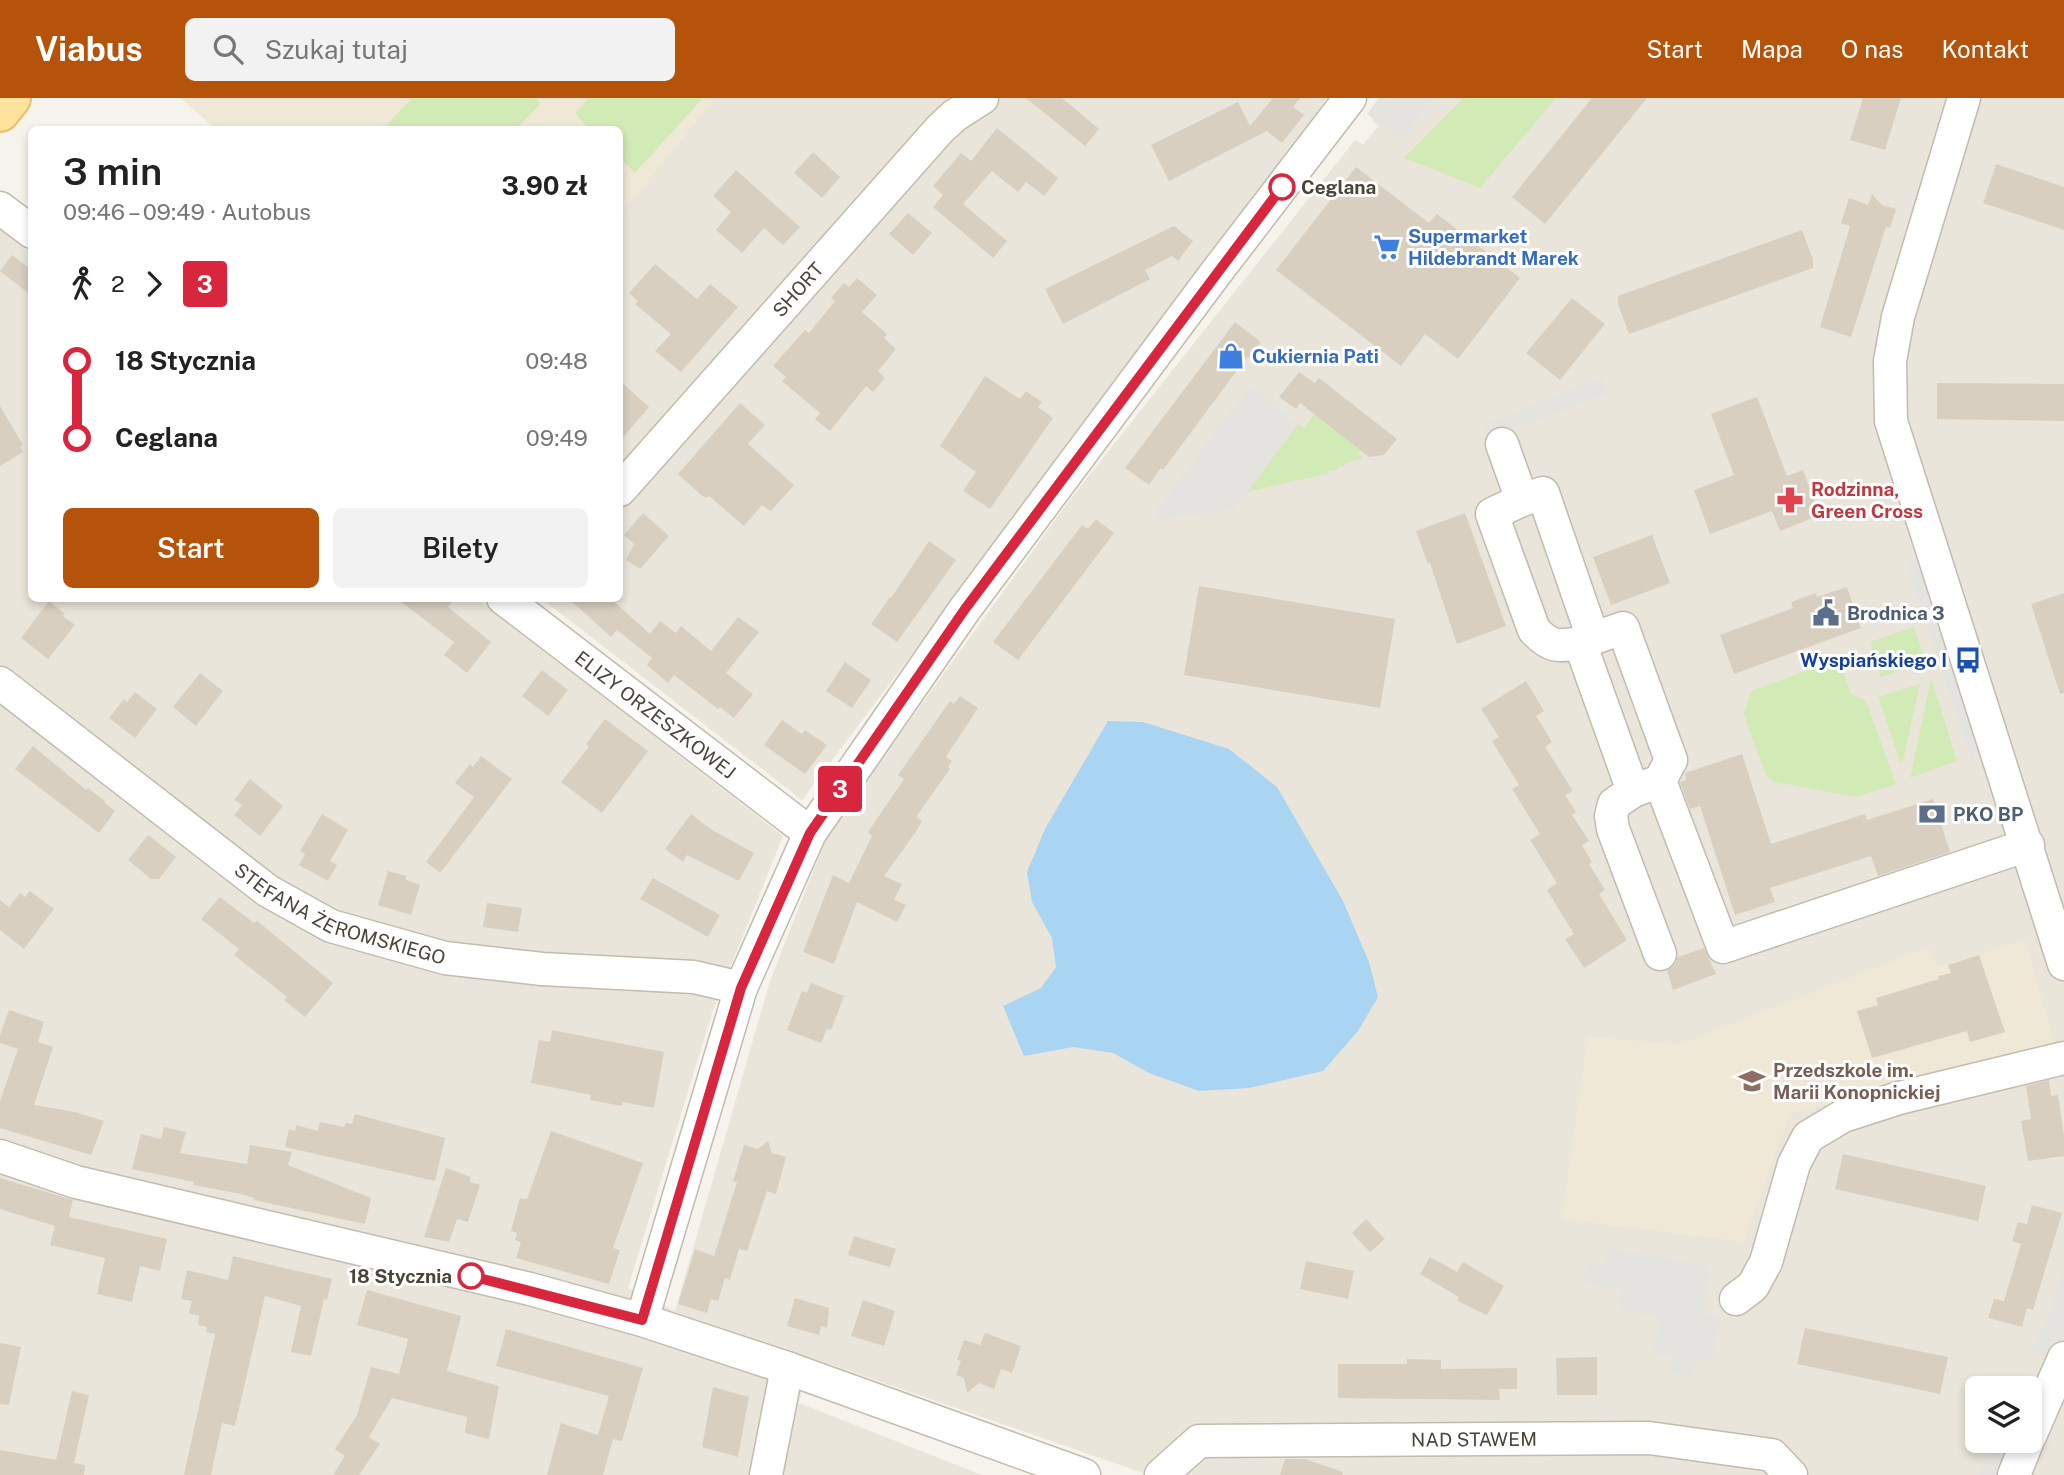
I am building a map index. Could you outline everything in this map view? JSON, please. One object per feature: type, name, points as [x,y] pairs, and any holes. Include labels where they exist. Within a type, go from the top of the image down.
[{"type":"main road","points":[[0,112],[11,98]]},
{"type":"street","name":"SHORT","points":[[623,487],[940,129],[954,116],[982,98]]},
{"type":"street","points":[[642,1320],[741,988],[810,833],[965,609],[1350,98]]},
{"type":"street","points":[[1964,98],[1898,317],[1890,361],[1891,421],[2064,964]]},
{"type":"street","points":[[0,208],[28,229]]},
{"type":"street","points":[[1502,444],[1522,500]]},
{"type":"street","points":[[1660,954],[1613,829],[1611,816],[1614,804],[1646,786],[1671,760],[1623,628],[1587,640],[1562,646],[1546,642],[1534,630],[1492,514],[1543,493],[1587,640],[1646,786],[1723,947],[2028,845]]},
{"type":"street","name":"ELIZY ORZESZKOWEJ","points":[[514,602],[810,833]]},
{"type":"street","name":"STEFANA ŻEROMSKIEGO","points":[[0,683],[268,891],[331,926],[445,958],[541,969],[694,977],[741,988]]},
{"type":"street","points":[[1736,1299],[1753,1286],[1766,1262],[1794,1164],[1808,1137],[1843,1116],[1899,1098],[2064,1058]]},
{"type":"street","points":[[0,1156],[76,1182],[530,1289],[642,1320],[787,1368],[1084,1475]]},
{"type":"street","points":[[2042,1408],[2064,1358]]},
{"type":"street","points":[[765,1475],[787,1368]]},
{"type":"street","name":"NAD STAWEM","points":[[1161,1475],[1199,1441],[1649,1438],[1772,1455],[1791,1475]]},
{"type":"street","points":[[2014,1475],[2023,1453]]},
{"type":"shaded area","points":[[180,98],[714,98],[623,211],[623,126],[213,126]]},
{"type":"shaded area","points":[[714,98],[1327,98],[1279,167],[802,800],[546,602],[623,602],[623,211]]},
{"type":"shaded area","points":[[1379,98],[1434,98],[1402,140],[1367,114]]},
{"type":"shaded area","points":[[1389,98],[2064,98],[2064,1475],[1149,1475],[809,1357],[799,1403],[982,1475],[0,1475],[0,228],[28,251],[28,602],[481,602],[783,836],[712,1013],[628,1288],[675,1311],[770,981],[828,833],[1069,501],[1355,140],[1363,144],[1378,127],[1372,120]]},
{"type":"shaded area","points":[[1601,377],[1608,393],[1487,440],[1483,425]]},
{"type":"shaded area","points":[[1251,385],[1298,424],[1247,492],[1233,509],[1159,519],[1152,516]]},
{"type":"shaded area","points":[[1921,558],[1936,605],[1921,610],[1907,563]]},
{"type":"shaded area","points":[[1945,620],[1987,754],[1971,759],[1927,626]]},
{"type":"shaded area","name":"Przedszkole im. Marii Konopnickiej","points":[[2025,940],[2056,1049],[1790,1114],[1743,1242],[1562,1219],[1588,1037],[1681,1044],[1929,947],[1937,967]]},
{"type":"shaded area","points":[[1609,1248],[1711,1267],[1702,1313],[1720,1316],[1712,1362],[1696,1359],[1693,1377],[1670,1373],[1673,1357],[1653,1353],[1660,1317],[1617,1309],[1621,1290],[1583,1283],[1587,1261],[1606,1265]]},
{"type":"shaded area","points":[[2064,1266],[2064,1334],[2054,1359],[2030,1351],[2052,1307]]},
{"type":"shaded area","points":[[1987,1453],[2008,1453],[1999,1475],[1978,1475]]},
{"type":"green space","points":[[412,98],[535,98],[541,103],[519,126],[386,126]]},
{"type":"green space","points":[[589,98],[703,98],[635,173],[623,161],[623,126],[586,126],[575,113]]},
{"type":"green space","points":[[1463,98],[1556,98],[1480,188],[1404,158]]},
{"type":"green space","points":[[1315,414],[1361,450],[1358,453],[1364,458],[1345,463],[1345,466],[1337,467],[1337,470],[1328,471],[1329,473],[1247,492],[1298,424],[1304,428]]},
{"type":"green space","points":[[1914,627],[1926,662],[1881,677],[1870,642]]},
{"type":"green space","points":[[1835,660],[1841,663],[1850,693],[1866,701],[1896,784],[1856,797],[1775,782],[1766,776],[1744,714],[1751,691]]},
{"type":"green space","points":[[1931,678],[1957,761],[1910,778]]},
{"type":"green space","points":[[1920,684],[1903,761],[1900,762],[1878,697]]},
{"type":"water","points":[[1108,721],[1143,722],[1229,749],[1277,787],[1343,901],[1369,962],[1378,997],[1358,1031],[1323,1071],[1249,1088],[1199,1091],[1149,1073],[1113,1053],[1073,1047],[1024,1056],[1003,1006],[1041,988],[1056,967],[1052,938],[1032,902],[1027,872],[1045,829]]},
{"type":"building","points":[[1026,98],[1062,98],[1099,129],[1085,146]]},
{"type":"building","points":[[1273,98],[1300,98],[1293,107],[1304,115],[1282,143],[1267,131],[1169,181],[1151,145],[1238,102],[1250,126]]},
{"type":"building","points":[[1592,98],[1647,98],[1545,224],[1512,197]]},
{"type":"building","points":[[1863,98],[1901,98],[1885,150],[1850,140]]},
{"type":"building","points":[[997,128],[1058,178],[1044,196],[1026,182],[1018,192],[992,171],[963,204],[1007,241],[993,258],[933,207],[943,195],[933,186],[961,153],[971,161]]},
{"type":"building","points":[[813,152],[840,177],[822,198],[794,173]]},
{"type":"building","points":[[1996,164],[2064,187],[2064,230],[1983,203]]},
{"type":"building","name":"Supermarket Hildebrandt Marek","points":[[1356,167],[1429,223],[1437,214],[1520,278],[1458,359],[1425,334],[1401,366],[1276,270]]},
{"type":"building","points":[[736,170],[800,227],[783,245],[764,228],[742,253],[716,230],[731,212],[713,196]]},
{"type":"building","points":[[1872,194],[1882,205],[1896,209],[1890,228],[1886,227],[1851,337],[1820,327],[1850,226],[1841,223],[1849,198],[1868,205]]},
{"type":"building","points":[[908,213],[932,233],[913,255],[889,234]]},
{"type":"building","points":[[1174,226],[1193,241],[1178,261],[1172,256],[1145,270],[1150,279],[1063,324],[1045,289]]},
{"type":"building","points":[[1802,230],[1813,260],[1813,268],[1629,334],[1618,304],[1618,296]]},
{"type":"building","points":[[12,255],[28,267],[28,293],[0,271]]},
{"type":"building","points":[[655,264],[697,299],[710,284],[738,307],[681,372],[655,351],[671,334],[635,304],[638,301],[629,293]]},
{"type":"building","points":[[857,278],[877,295],[862,312],[887,334],[884,338],[896,349],[878,371],[885,378],[873,392],[866,386],[830,431],[815,419],[820,413],[782,381],[786,377],[773,366],[805,330],[809,333],[835,301],[831,298],[844,283],[849,287]]},
{"type":"building","points":[[1572,298],[1605,324],[1560,380],[1526,353]]},
{"type":"building","points":[[1235,322],[1261,342],[1149,485],[1125,468]]},
{"type":"building","points":[[1299,372],[1315,383],[1319,378],[1397,439],[1384,455],[1369,457],[1300,403],[1296,409],[1279,397]]},
{"type":"building","points":[[985,376],[1020,399],[1026,391],[1042,402],[1038,407],[1053,418],[990,509],[963,491],[976,472],[940,446]]},
{"type":"building","points":[[1937,383],[2064,384],[2064,421],[1937,419]]},
{"type":"building","points":[[623,384],[649,407],[623,437]]},
{"type":"building","points":[[1757,397],[1787,476],[1803,470],[1820,515],[1780,531],[1772,511],[1710,534],[1694,490],[1734,475],[1711,414]]},
{"type":"building","points":[[740,403],[765,425],[748,444],[794,485],[771,511],[762,505],[744,526],[709,496],[707,498],[701,495],[678,474]]},
{"type":"building","points":[[0,406],[23,445],[20,447],[23,452],[0,466]]},
{"type":"building","points":[[643,513],[669,536],[640,569],[626,560],[634,544],[624,535]]},
{"type":"building","points":[[1465,513],[1506,626],[1457,644],[1430,563],[1428,564],[1416,531]]},
{"type":"building","points":[[1096,519],[1114,533],[1018,660],[993,642],[1082,525],[1088,529]]},
{"type":"building","points":[[1652,535],[1670,583],[1611,605],[1593,557]]},
{"type":"building","points":[[929,541],[956,560],[897,642],[871,624]]},
{"type":"building","points":[[1199,586],[1395,619],[1380,708],[1184,675]]},
{"type":"building","points":[[1847,587],[1861,628],[1734,674],[1720,635],[1793,608],[1791,602],[1816,593],[1817,597]]},
{"type":"building","points":[[2064,593],[2064,693],[2060,694],[2031,604]]},
{"type":"building","points":[[48,602],[75,625],[48,659],[21,638]]},
{"type":"building","points":[[401,602],[452,602],[448,607],[491,642],[467,673],[444,655],[454,642]]},
{"type":"building","points":[[572,602],[614,602],[650,634],[660,621],[676,633],[681,626],[711,651],[738,617],[759,632],[726,673],[753,694],[734,718],[674,675],[668,683],[647,665],[652,658],[617,630],[611,637]]},
{"type":"building","points":[[845,662],[871,680],[852,708],[826,691]]},
{"type":"building","points":[[542,670],[568,690],[548,716],[522,696]]},
{"type":"building","points":[[200,673],[223,691],[196,726],[173,707]]},
{"type":"building","points":[[1526,681],[1544,711],[1536,716],[1552,742],[1545,747],[1573,791],[1565,795],[1576,812],[1572,815],[1589,841],[1582,845],[1592,862],[1589,864],[1605,890],[1599,894],[1627,940],[1584,968],[1565,939],[1574,934],[1547,890],[1557,883],[1530,840],[1540,834],[1512,789],[1519,785],[1492,741],[1499,737],[1481,709]]},
{"type":"building","points":[[135,692],[157,709],[135,738],[109,718],[124,699],[127,702]]},
{"type":"building","points":[[960,696],[978,708],[946,757],[952,761],[948,767],[950,769],[916,817],[922,821],[884,876],[902,884],[894,900],[906,905],[897,922],[857,902],[834,964],[803,952],[833,875],[849,883],[872,836],[868,832],[904,779],[898,775],[950,701],[954,704]]},
{"type":"building","points":[[605,719],[648,751],[602,813],[561,782],[589,747],[586,744]]},
{"type":"building","points":[[782,720],[802,734],[805,730],[827,745],[805,774],[764,745]]},
{"type":"building","points":[[33,746],[115,811],[99,833],[15,769]]},
{"type":"building","points":[[1742,754],[1771,844],[1865,814],[1867,820],[1933,799],[1950,852],[1878,876],[1871,856],[1770,888],[1775,902],[1735,915],[1700,806],[1690,809],[1680,782],[1686,780],[1685,773]]},
{"type":"building","points":[[481,756],[512,779],[440,873],[426,862],[474,797],[455,783],[470,764],[473,767]]},
{"type":"building","points":[[250,779],[283,806],[260,836],[234,815],[242,805],[234,800]]},
{"type":"building","points":[[322,814],[348,830],[330,861],[337,865],[328,881],[299,865],[305,854],[300,851]]},
{"type":"building","points":[[691,814],[712,830],[754,853],[739,881],[687,855],[683,862],[665,849]]},
{"type":"building","points":[[148,835],[176,857],[159,879],[151,879],[128,860]]},
{"type":"building","points":[[388,871],[406,876],[406,880],[420,885],[411,915],[378,905]]},
{"type":"building","points":[[653,878],[720,915],[708,937],[640,899]]},
{"type":"building","points":[[30,891],[54,909],[24,949],[0,930],[0,900],[9,907],[20,893],[25,897]]},
{"type":"building","points":[[220,897],[254,923],[257,921],[333,983],[305,1017],[284,1000],[287,997],[234,955],[239,949],[201,919]]},
{"type":"building","points":[[487,903],[522,908],[518,932],[483,927]]},
{"type":"building","points":[[1704,948],[1716,974],[1673,990],[1667,971],[1675,965],[1678,957]]},
{"type":"building","points":[[1979,955],[2005,1032],[1970,1042],[1967,1031],[1872,1058],[1857,1011],[1878,1005],[1876,998],[1939,979],[1938,976],[1951,973],[1948,965]]},
{"type":"building","points":[[811,983],[844,996],[831,1030],[827,1029],[821,1043],[787,1030],[802,991],[807,993]]},
{"type":"building","points":[[9,1010],[44,1022],[38,1042],[53,1047],[34,1105],[75,1112],[104,1121],[91,1155],[0,1128],[0,1101],[18,1049],[0,1043],[0,1035]]},
{"type":"building","points":[[552,1030],[664,1052],[654,1108],[623,1102],[622,1106],[590,1100],[591,1095],[531,1083],[539,1040],[550,1042]]},
{"type":"building","points":[[2049,1080],[2051,1096],[2058,1095],[2064,1156],[2028,1161],[2021,1121],[2031,1119],[2026,1086]]},
{"type":"building","points":[[355,1114],[445,1138],[435,1181],[285,1147],[289,1129],[295,1131],[296,1125],[318,1131],[320,1122],[344,1127],[346,1123],[352,1124]]},
{"type":"building","points":[[164,1127],[186,1132],[180,1153],[247,1164],[250,1145],[292,1152],[288,1165],[371,1198],[365,1224],[254,1200],[241,1194],[193,1185],[194,1182],[132,1169],[141,1134],[161,1139]]},
{"type":"building","points":[[551,1131],[643,1163],[613,1248],[620,1250],[609,1284],[516,1258],[521,1242],[515,1240],[517,1233],[511,1231],[520,1198],[527,1199]]},
{"type":"building","points":[[768,1141],[772,1153],[786,1157],[776,1194],[767,1191],[747,1251],[739,1249],[730,1280],[725,1278],[718,1301],[711,1299],[707,1313],[678,1304],[695,1249],[714,1256],[737,1182],[733,1181],[744,1145],[758,1149]]},
{"type":"building","points":[[1843,1154],[1986,1186],[1978,1221],[1835,1189]]},
{"type":"building","points":[[446,1168],[471,1177],[470,1182],[480,1185],[468,1222],[457,1219],[449,1242],[424,1237]]},
{"type":"building","points":[[0,1178],[73,1200],[69,1217],[167,1239],[160,1271],[140,1266],[132,1302],[97,1294],[105,1258],[50,1245],[55,1226],[0,1209]]},
{"type":"building","points":[[2032,1205],[2062,1213],[2033,1310],[2027,1308],[2022,1327],[1988,1318],[1994,1299],[2004,1301],[2021,1244],[2012,1241],[2018,1222],[2027,1224]]},
{"type":"building","points":[[1366,1219],[1385,1239],[1370,1252],[1352,1233]]},
{"type":"building","points":[[854,1236],[896,1249],[890,1267],[848,1255]]},
{"type":"building","points":[[233,1256],[332,1279],[327,1300],[324,1299],[311,1356],[291,1352],[301,1306],[265,1296],[235,1426],[222,1423],[211,1475],[184,1475],[215,1334],[206,1332],[207,1327],[198,1325],[199,1316],[189,1313],[192,1301],[181,1299],[187,1270],[228,1280]]},
{"type":"building","points":[[1430,1257],[1457,1272],[1463,1262],[1504,1286],[1487,1315],[1457,1301],[1459,1297],[1420,1274]]},
{"type":"building","points":[[1306,1261],[1354,1271],[1348,1299],[1300,1289]]},
{"type":"building","points":[[367,1290],[461,1316],[447,1371],[499,1386],[489,1439],[465,1433],[467,1417],[392,1398],[369,1437],[380,1444],[359,1475],[333,1475],[345,1456],[335,1449],[357,1415],[371,1367],[399,1374],[408,1339],[357,1325]]},
{"type":"building","points":[[795,1298],[829,1308],[827,1328],[821,1326],[819,1335],[787,1326]]},
{"type":"building","points":[[863,1300],[895,1311],[884,1346],[851,1336]]},
{"type":"building","points":[[1805,1328],[1948,1357],[1940,1394],[1797,1364]]},
{"type":"building","points":[[506,1329],[643,1368],[622,1441],[613,1439],[603,1475],[547,1475],[561,1423],[598,1435],[609,1396],[496,1366]]},
{"type":"building","points":[[985,1333],[1021,1346],[1012,1373],[1001,1369],[994,1389],[979,1383],[967,1393],[964,1378],[956,1375],[961,1361],[957,1360],[964,1340],[980,1345]]},
{"type":"building","points":[[0,1343],[21,1347],[9,1405],[0,1404]]},
{"type":"building","points":[[1597,1357],[1597,1395],[1557,1395],[1556,1358]]},
{"type":"building","points":[[1407,1359],[1441,1360],[1441,1369],[1517,1368],[1517,1389],[1499,1389],[1500,1400],[1338,1398],[1338,1364],[1407,1364]]},
{"type":"building","points":[[713,1387],[749,1397],[738,1457],[702,1447]]},
{"type":"building","points":[[72,1391],[89,1395],[74,1463],[85,1465],[84,1475],[0,1475],[0,1450],[56,1460]]},
{"type":"building","points":[[1285,1459],[1305,1459],[1343,1472],[1342,1475],[1280,1475]]},
{"type":"bus line","name":"3","points":[[471,1276],[530,1289],[642,1320],[741,988],[810,833],[965,609],[1282,187]]},
{"type":"place","name":"Ceglana","points":[[1282,187]]},
{"type":"place","name":"Supermarket Hildebrandt Marek","points":[[1387,247]]},
{"type":"place","name":"Cukiernia Pati","points":[[1231,356]]},
{"type":"place","name":"Rodzinna, Green Cross","points":[[1790,500]]},
{"type":"place","name":"Brodnica 3","points":[[1826,613]]},
{"type":"place","name":"Wyspiańskiego I","points":[[1968,660]]},
{"type":"place","name":"PKO BP","points":[[1932,814]]},
{"type":"place","name":"Przedszkole im. Marii Konopnickiej","points":[[1752,1081]]},
{"type":"place","name":"18 Stycznia","points":[[471,1276]]}]
